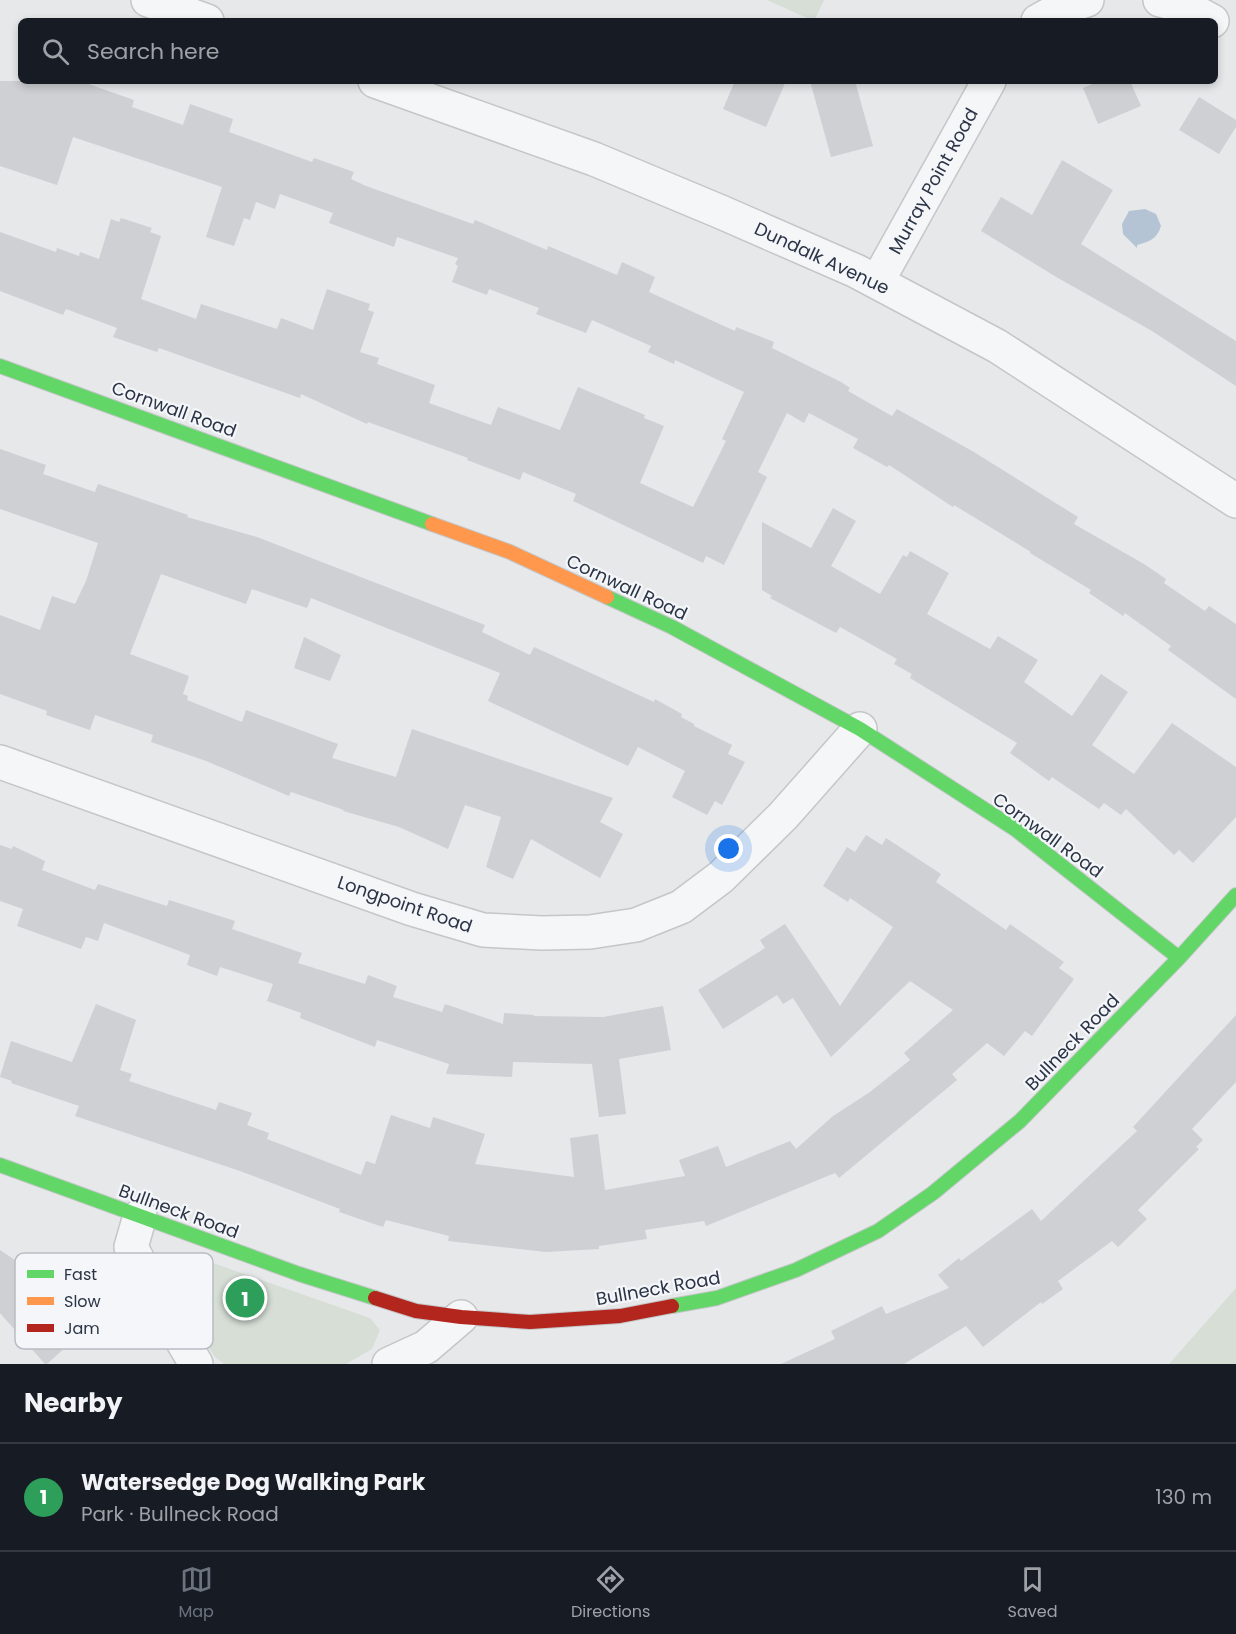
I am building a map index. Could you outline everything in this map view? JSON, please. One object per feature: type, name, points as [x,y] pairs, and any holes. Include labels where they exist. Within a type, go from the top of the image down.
[{"type":"street","points":[[148,0],[199,18]]},
{"type":"street","points":[[1043,18],[1058,10],[1087,0]]},
{"type":"street","points":[[1160,0],[1184,6],[1206,18]]},
{"type":"street","points":[[1218,25],[1236,34]]},
{"type":"street","name":"Dundalk Avenue","points":[[383,84],[594,159],[721,212],[877,282],[998,346],[1236,501]]},
{"type":"street","name":"Murray Point Road","points":[[877,282],[987,84]]},
{"type":"street","name":"Cornwall Road","points":[[0,366],[510,552],[672,627],[860,729],[1015,829],[1179,958]]},
{"type":"street","name":"Longpoint Road","points":[[0,762],[412,909],[483,930],[590,933],[636,925],[681,907],[721,877],[783,816],[860,729]]},
{"type":"street","name":"Bullneck Road","points":[[0,1165],[298,1274],[416,1311],[530,1322],[620,1316],[717,1298],[796,1270],[878,1232],[933,1193],[1020,1121],[1179,958],[1236,895]]},
{"type":"street","points":[[134,1253],[131,1247],[140,1216]]},
{"type":"street","points":[[389,1364],[426,1347],[461,1317]]},
{"type":"street","points":[[187,1349],[196,1364]]},
{"type":"shaded area","points":[[767,0],[824,0],[815,18],[807,18]]},
{"type":"shaded area","points":[[213,1263],[370,1318],[380,1330],[372,1349],[346,1364],[224,1364],[210,1349],[213,1349]]},
{"type":"shaded area","points":[[1236,1288],[1236,1364],[1169,1364]]},
{"type":"water","points":[[1145,209],[1156,214],[1161,226],[1155,237],[1137,245],[1137,248],[1123,234],[1122,224],[1129,211]]},
{"type":"building","points":[[0,81],[18,81],[18,84],[89,84],[134,100],[132,107],[183,125],[190,104],[233,119],[229,132],[312,162],[314,158],[354,172],[351,179],[366,186],[473,224],[475,220],[547,250],[548,246],[617,275],[622,262],[655,277],[649,292],[735,331],[736,327],[774,342],[772,348],[841,382],[850,388],[848,391],[892,416],[897,409],[974,452],[1078,517],[1074,524],[1144,564],[1166,579],[1164,583],[1205,611],[1209,606],[1236,624],[1236,699],[1168,650],[1171,646],[1125,613],[1123,616],[1089,593],[1091,590],[954,505],[953,507],[889,465],[887,467],[853,448],[858,439],[809,413],[804,423],[787,413],[758,472],[767,477],[724,565],[706,556],[703,563],[573,501],[576,494],[523,472],[520,480],[467,460],[468,458],[368,422],[367,424],[301,394],[300,398],[159,348],[157,352],[113,337],[117,328],[66,309],[63,315],[0,291],[0,232],[56,252],[57,248],[79,256],[80,252],[99,259],[111,219],[119,222],[121,218],[152,228],[150,232],[161,236],[141,299],[196,319],[201,304],[277,329],[281,318],[313,330],[327,289],[370,304],[368,310],[374,312],[360,352],[379,358],[377,364],[435,385],[429,403],[491,425],[498,407],[560,430],[578,387],[645,415],[644,418],[664,426],[640,483],[693,507],[726,441],[722,439],[744,392],[675,360],[674,364],[648,352],[651,346],[592,320],[586,333],[536,314],[539,308],[489,289],[487,295],[452,282],[458,266],[455,264],[458,258],[397,237],[394,247],[329,223],[333,213],[280,194],[275,209],[256,202],[250,220],[244,218],[234,246],[206,237],[222,187],[73,137],[57,185],[0,166]]},
{"type":"building","points":[[734,84],[785,84],[766,127],[723,109]]},
{"type":"building","points":[[811,84],[856,84],[873,146],[831,157]]},
{"type":"building","points":[[1093,84],[1131,84],[1141,106],[1098,124],[1083,88]]},
{"type":"building","points":[[1199,97],[1236,120],[1236,127],[1219,154],[1179,130]]},
{"type":"building","points":[[1062,160],[1113,190],[1081,244],[1236,341],[1236,386],[1152,331],[981,231],[1001,197],[1032,215]]},
{"type":"building","points":[[0,449],[46,465],[43,474],[95,492],[98,484],[188,515],[187,517],[257,537],[485,625],[482,632],[530,655],[534,647],[654,702],[655,699],[682,714],[681,717],[694,726],[732,745],[728,754],[745,762],[722,805],[715,801],[707,815],[672,797],[685,771],[638,747],[628,766],[488,701],[500,673],[311,598],[307,608],[252,589],[246,604],[161,574],[130,654],[189,676],[183,694],[188,696],[187,700],[242,722],[246,710],[338,744],[332,758],[396,777],[412,729],[613,798],[600,822],[623,834],[600,878],[531,839],[513,879],[486,867],[501,817],[465,805],[448,849],[399,827],[343,811],[291,792],[289,796],[206,761],[151,742],[153,735],[95,715],[90,730],[46,715],[47,711],[0,694],[0,615],[40,630],[52,596],[75,604],[86,581],[98,543],[0,509]]},
{"type":"building","points":[[833,508],[856,521],[831,566],[880,594],[903,555],[907,557],[910,551],[949,573],[927,614],[990,649],[998,636],[1038,660],[1024,682],[1072,716],[1101,674],[1128,692],[1092,745],[1134,774],[1172,723],[1236,767],[1236,817],[1193,863],[1179,850],[1174,855],[1126,809],[1121,815],[1104,803],[1099,809],[1052,777],[1049,781],[1010,753],[1017,743],[910,678],[912,674],[894,664],[897,659],[840,627],[836,633],[770,598],[772,596],[762,590],[762,522],[811,548]]},
{"type":"building","points":[[304,637],[341,655],[330,681],[294,668]]},
{"type":"building","points":[[866,835],[882,845],[886,838],[941,874],[936,882],[1006,930],[1010,924],[1064,962],[1059,968],[1074,979],[1032,1036],[1025,1031],[1004,1056],[987,1043],[952,1074],[957,1080],[839,1178],[835,1173],[706,1226],[704,1221],[645,1230],[647,1239],[599,1246],[599,1249],[546,1252],[448,1241],[449,1236],[386,1220],[383,1227],[339,1212],[340,1209],[240,1171],[75,1116],[79,1106],[11,1083],[12,1081],[0,1077],[11,1041],[72,1062],[96,1004],[136,1020],[120,1070],[132,1074],[129,1081],[216,1110],[219,1102],[252,1113],[247,1125],[269,1133],[267,1139],[361,1175],[366,1161],[375,1164],[391,1115],[430,1128],[433,1117],[485,1134],[475,1164],[574,1177],[570,1138],[598,1134],[605,1190],[685,1176],[679,1160],[718,1146],[726,1167],[790,1141],[796,1149],[833,1116],[870,1092],[910,1060],[904,1053],[953,1010],[910,981],[831,1057],[793,998],[783,1004],[777,995],[723,1029],[698,990],[765,948],[760,940],[785,924],[840,1006],[893,927],[850,898],[848,902],[823,886],[847,847],[855,852]]},
{"type":"building","points":[[0,845],[12,849],[13,846],[45,861],[42,870],[95,890],[98,884],[167,906],[169,900],[235,921],[232,929],[302,953],[298,963],[365,984],[368,975],[397,986],[393,997],[442,1012],[445,1004],[503,1024],[504,1013],[603,1017],[663,1006],[671,1050],[619,1059],[626,1114],[599,1117],[592,1064],[513,1062],[512,1077],[446,1074],[449,1064],[377,1040],[375,1047],[300,1018],[301,1013],[267,1001],[273,984],[220,967],[217,976],[187,965],[190,955],[104,923],[98,941],[86,937],[81,949],[17,926],[23,909],[0,901]]},
{"type":"building","points":[[1236,1015],[1236,1082],[1192,1129],[1203,1140],[1196,1147],[1199,1149],[1138,1210],[1147,1219],[1118,1247],[1112,1241],[1058,1281],[1063,1289],[1042,1304],[1041,1302],[983,1347],[966,1326],[904,1364],[781,1364],[835,1339],[831,1331],[882,1306],[886,1314],[949,1288],[938,1275],[959,1258],[961,1261],[1032,1209],[1041,1221],[1137,1131],[1133,1127]]},
{"type":"building","points":[[0,1250],[15,1260],[15,1330],[0,1313]]},
{"type":"building","points":[[32,1349],[64,1349],[47,1364]]},
{"type":"traffic: fast","points":[[0,366],[432,524]]},
{"type":"traffic: fast","points":[[607,597],[672,627],[860,729],[1015,829],[1179,958]]},
{"type":"traffic: fast","points":[[672,1306],[717,1298],[796,1270],[878,1231],[933,1193],[1020,1121],[1179,958],[1236,895]]},
{"type":"traffic: fast","points":[[0,1165],[299,1274],[375,1298]]},
{"type":"traffic: slow","points":[[432,524],[510,552],[607,597]]},
{"type":"traffic: jam","points":[[375,1298],[416,1311],[530,1322],[620,1316],[672,1306]]},
{"type":"place","name":"Watersedge Dog Walking Park","points":[[245,1298]]}]
